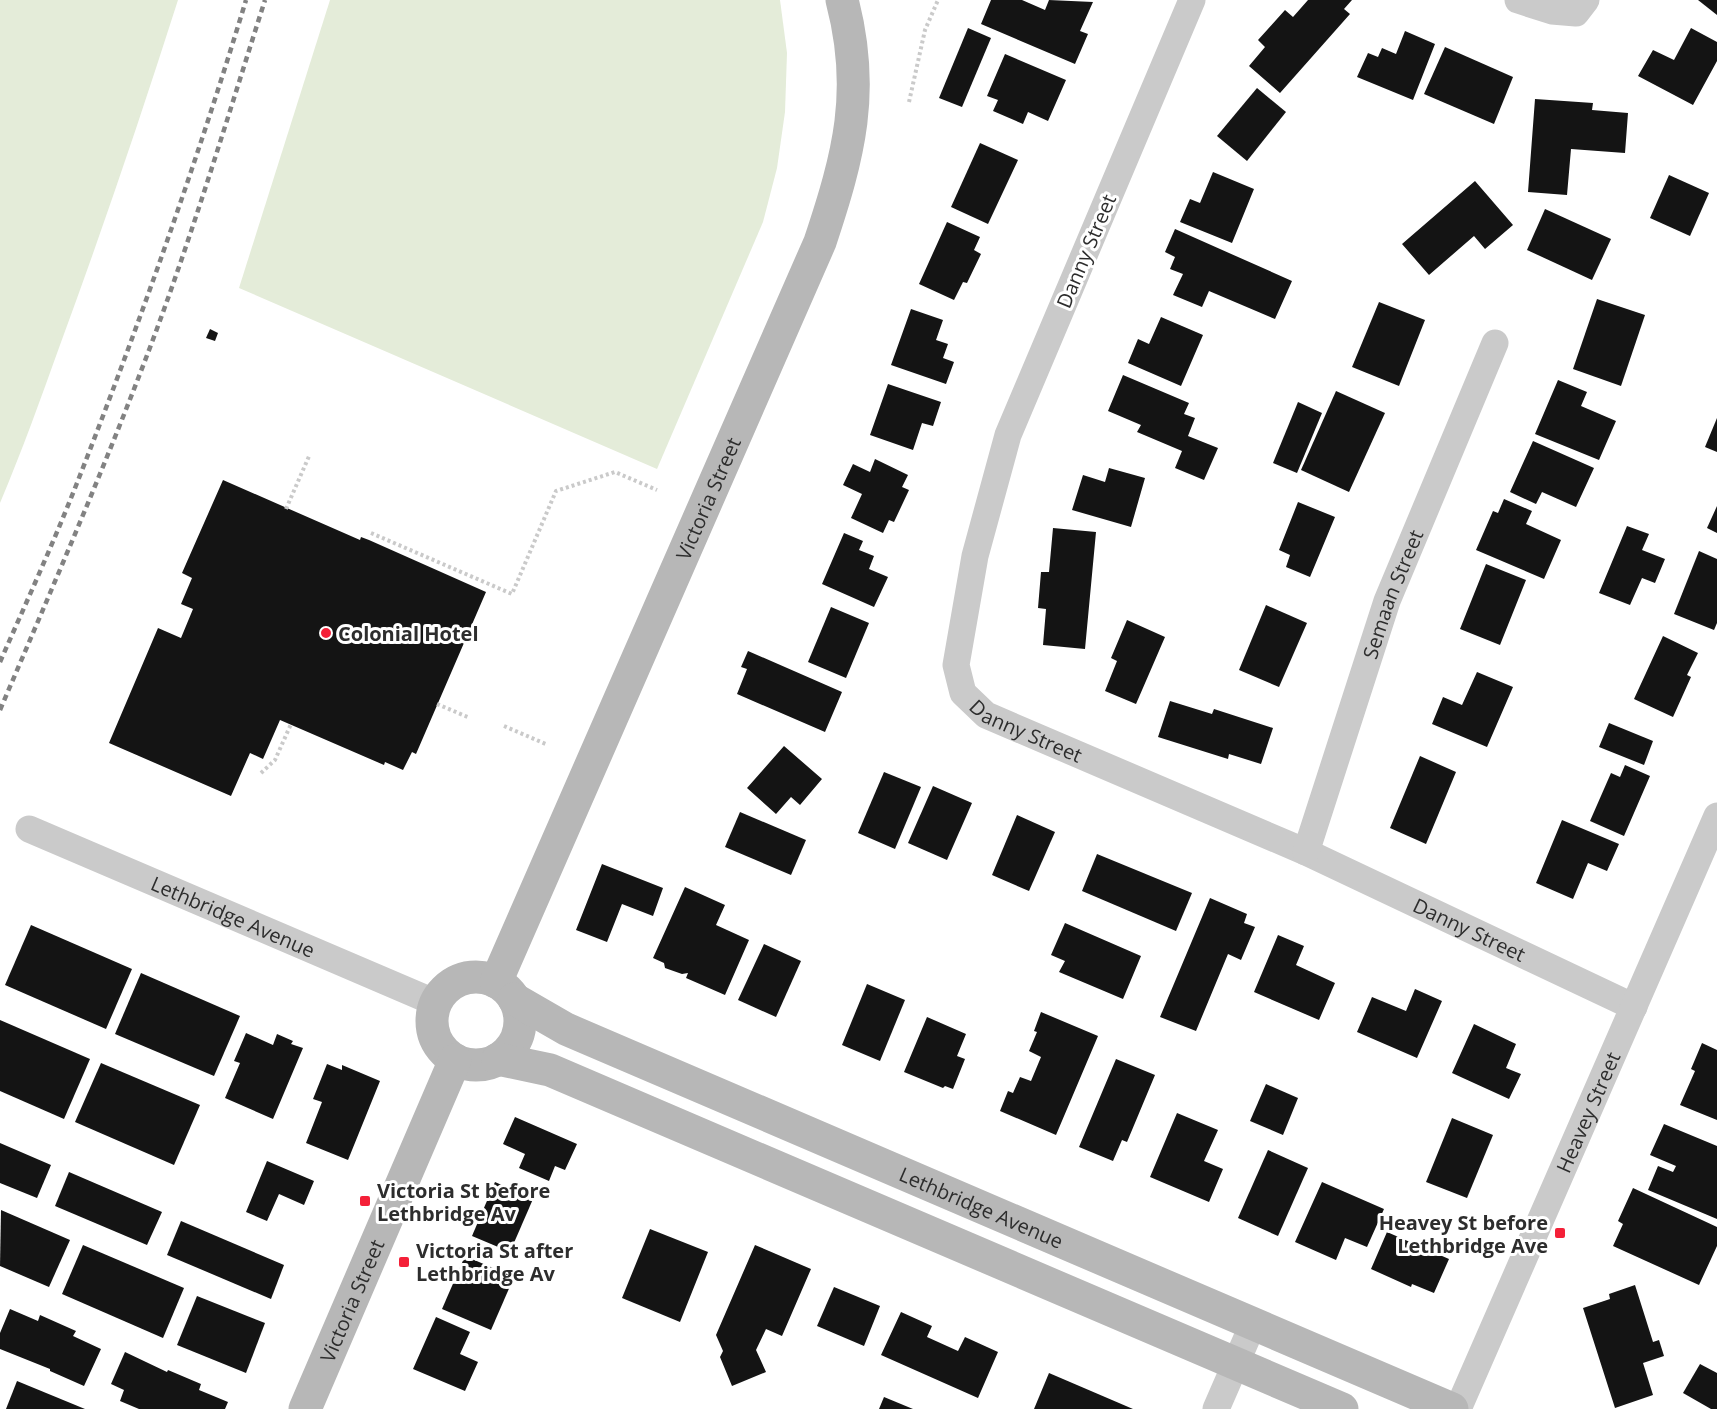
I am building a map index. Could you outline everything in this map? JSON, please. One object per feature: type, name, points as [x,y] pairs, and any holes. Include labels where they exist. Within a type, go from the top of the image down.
[{"type":"street","name":"Victoria Street","points":[[505,991],[820,242],[849,141],[855,96],[852,44],[842,0]]},
{"type":"street","name":"Danny Street","points":[[1192,0],[1008,435],[975,556],[956,665],[963,693],[986,715],[1306,852],[1634,1007]]},
{"type":"street","points":[[1518,0],[1552,11],[1576,13],[1586,0]]},
{"type":"street","name":"Semaan Street","points":[[1306,852],[1387,601],[1495,343]]},
{"type":"street","name":"Heavey Street","points":[[1458,1409],[1717,816]]},
{"type":"street","name":"Lethbridge Avenue","points":[[29,829],[436,1003]]},
{"type":"street","points":[[468,978],[482,978],[505,991],[519,1011],[517,1036],[510,1049],[498,1059],[484,1064],[469,1065],[456,1060],[437,1042],[432,1016],[436,1003],[455,982],[468,978]]},
{"type":"street","name":"Lethbridge Avenue","points":[[505,991],[566,1029],[1452,1409]]},
{"type":"street","points":[[498,1059],[550,1070],[1342,1409]]},
{"type":"street","name":"Victoria Street","points":[[305,1409],[456,1060]]},
{"type":"street","points":[[1216,1409],[1253,1324]]},
{"type":"path","points":[[909,102],[926,30],[938,0]]},
{"type":"path","points":[[286,509],[310,454]]},
{"type":"path","points":[[371,533],[512,594],[556,491],[615,472],[657,490]]},
{"type":"path","points":[[437,704],[471,718]]},
{"type":"path","points":[[261,773],[275,760],[291,724]]},
{"type":"path","points":[[504,726],[548,745]]},
{"type":"green space","points":[[0,0],[178,0],[91,259],[0,503]]},
{"type":"green space","points":[[330,0],[780,0],[787,53],[785,112],[777,168],[763,222],[657,469],[239,288]]},
{"type":"building","points":[[991,0],[1022,0],[1045,10],[1049,0],[1093,2],[1080,31],[1088,34],[1075,64],[981,24]]},
{"type":"building","points":[[1308,0],[1352,0],[1344,9],[1350,14],[1280,93],[1249,66],[1265,47],[1258,40],[1285,10],[1293,17]]},
{"type":"building","points":[[1698,0],[1717,0],[1717,15]]},
{"type":"building","points":[[968,28],[991,38],[962,107],[939,98]]},
{"type":"building","points":[[1691,28],[1717,42],[1717,61],[1693,105],[1638,76],[1653,50],[1674,60]]},
{"type":"building","points":[[1405,31],[1435,44],[1413,100],[1357,77],[1368,53],[1378,57],[1382,48],[1396,54]]},
{"type":"building","points":[[1445,47],[1513,77],[1494,124],[1424,94]]},
{"type":"building","points":[[1005,54],[1066,80],[1048,121],[1028,112],[1023,124],[993,111],[998,100],[987,96]]},
{"type":"building","points":[[1257,88],[1286,112],[1247,161],[1217,136]]},
{"type":"building","points":[[1535,99],[1593,103],[1592,110],[1628,113],[1625,153],[1571,149],[1567,195],[1528,192]]},
{"type":"building","points":[[980,143],[1018,160],[988,224],[951,207]]},
{"type":"building","points":[[1213,172],[1254,189],[1232,243],[1180,222],[1190,199],[1200,203]]},
{"type":"building","points":[[1669,175],[1709,193],[1690,236],[1650,218]]},
{"type":"building","points":[[1475,181],[1513,225],[1485,249],[1474,236],[1429,275],[1402,244]]},
{"type":"building","points":[[1545,209],[1611,239],[1592,280],[1527,250]]},
{"type":"building","points":[[947,222],[980,237],[974,250],[981,254],[967,283],[963,282],[954,300],[919,284]]},
{"type":"building","points":[[1175,229],[1292,281],[1275,319],[1209,291],[1202,307],[1173,295],[1183,274],[1170,269],[1175,257],[1165,252]]},
{"type":"building","points":[[1597,299],[1645,315],[1621,386],[1573,369]]},
{"type":"building","points":[[1379,302],[1425,320],[1399,386],[1352,367]]},
{"type":"building","points":[[911,309],[943,320],[936,340],[948,344],[943,358],[954,362],[946,384],[891,365]]},
{"type":"building","points":[[1161,317],[1203,335],[1181,386],[1128,363],[1138,339],[1149,344]]},
{"type":"building","points":[[210,329],[218,333],[215,341],[206,338]]},
{"type":"building","points":[[1123,375],[1189,403],[1184,414],[1195,418],[1188,436],[1218,448],[1204,480],[1175,468],[1182,451],[1137,432],[1141,425],[1108,411]]},
{"type":"building","points":[[1558,380],[1587,392],[1581,406],[1616,421],[1599,460],[1535,434]]},
{"type":"building","points":[[888,384],[941,402],[933,426],[922,423],[913,450],[870,435]]},
{"type":"building","points":[[1336,391],[1385,413],[1349,492],[1301,470]]},
{"type":"building","points":[[1298,402],[1322,413],[1297,473],[1273,463]]},
{"type":"building","points":[[1717,418],[1717,452],[1705,447]]},
{"type":"building","points":[[1533,441],[1594,468],[1576,507],[1542,492],[1536,504],[1510,492]]},
{"type":"building","points":[[875,459],[908,475],[902,487],[909,490],[894,522],[889,520],[883,533],[851,518],[862,494],[843,485],[853,464],[870,472]]},
{"type":"building","points":[[1109,468],[1145,478],[1131,527],[1072,510],[1083,475],[1105,482]]},
{"type":"building","name":"Colonial Hotel","points":[[223,480],[360,540],[361,537],[369,540],[486,592],[416,754],[412,752],[403,770],[385,762],[384,765],[280,720],[263,759],[250,753],[231,796],[109,743],[158,628],[181,638],[193,609],[181,604],[192,578],[182,573]]},
{"type":"building","points":[[1504,499],[1532,511],[1526,524],[1561,540],[1544,579],[1476,550],[1493,511],[1498,513]]},
{"type":"building","points":[[1298,502],[1335,517],[1310,577],[1286,567],[1290,555],[1279,550]]},
{"type":"building","points":[[1717,506],[1717,533],[1707,528]]},
{"type":"building","points":[[1627,526],[1649,534],[1642,550],[1665,559],[1655,583],[1642,578],[1630,605],[1599,593]]},
{"type":"building","points":[[1053,528],[1096,532],[1085,649],[1043,645],[1046,609],[1038,608],[1041,572],[1049,572]]},
{"type":"building","points":[[844,533],[863,541],[859,550],[874,556],[869,569],[888,577],[874,607],[822,584]]},
{"type":"building","points":[[1699,551],[1717,559],[1717,623],[1714,630],[1674,614]]},
{"type":"building","points":[[1486,564],[1526,580],[1500,645],[1460,629]]},
{"type":"building","points":[[1266,605],[1307,623],[1279,687],[1239,670]]},
{"type":"building","points":[[831,607],[869,623],[846,678],[808,662]]},
{"type":"building","points":[[1127,620],[1165,637],[1136,704],[1105,691],[1117,661],[1111,658]]},
{"type":"building","points":[[1663,636],[1698,653],[1687,675],[1691,677],[1673,717],[1634,699]]},
{"type":"building","points":[[748,651],[842,692],[825,732],[737,694],[747,669],[741,667]]},
{"type":"building","points":[[1477,672],[1513,687],[1487,747],[1432,724],[1443,697],[1462,705]]},
{"type":"building","points":[[1170,701],[1212,714],[1214,709],[1273,728],[1261,764],[1229,754],[1228,759],[1158,737]]},
{"type":"building","points":[[1609,723],[1653,741],[1644,765],[1599,747]]},
{"type":"building","points":[[784,746],[822,779],[800,805],[791,797],[776,814],[747,788]]},
{"type":"building","points":[[1420,756],[1456,772],[1426,844],[1390,828]]},
{"type":"building","points":[[1625,765],[1650,776],[1624,836],[1590,821],[1611,773],[1620,777]]},
{"type":"building","points":[[884,772],[921,787],[895,849],[858,833]]},
{"type":"building","points":[[933,786],[972,803],[947,860],[908,843]]},
{"type":"building","points":[[740,812],[806,840],[791,875],[725,847]]},
{"type":"building","points":[[1017,815],[1055,832],[1029,891],[992,875]]},
{"type":"building","points":[[1562,820],[1619,844],[1607,871],[1588,863],[1573,899],[1536,883]]},
{"type":"building","points":[[1097,854],[1192,893],[1176,931],[1082,891]]},
{"type":"building","points":[[602,864],[663,888],[653,916],[622,904],[607,942],[576,930]]},
{"type":"building","points":[[685,887],[725,905],[716,925],[749,940],[725,995],[686,978],[688,973],[682,974],[665,968],[664,963],[653,958]]},
{"type":"building","points":[[1210,898],[1247,914],[1244,923],[1255,927],[1241,960],[1228,954],[1196,1031],[1160,1017]]},
{"type":"building","points":[[1065,923],[1141,956],[1123,999],[1059,972],[1065,961],[1051,955]]},
{"type":"building","points":[[31,925],[132,969],[106,1029],[5,985]]},
{"type":"building","points":[[1278,935],[1304,946],[1296,965],[1335,983],[1319,1020],[1254,992]]},
{"type":"building","points":[[764,944],[801,961],[776,1017],[738,1000]]},
{"type":"building","points":[[141,973],[240,1016],[214,1076],[115,1034]]},
{"type":"building","points":[[867,984],[905,1000],[880,1061],[842,1045]]},
{"type":"building","points":[[1415,989],[1442,1001],[1417,1058],[1357,1032],[1372,997],[1406,1011]]},
{"type":"building","points":[[1041,1012],[1098,1036],[1056,1135],[1000,1111],[1008,1091],[1013,1093],[1020,1077],[1031,1081],[1041,1057],[1029,1051],[1037,1032],[1034,1031]]},
{"type":"building","points":[[927,1017],[966,1034],[957,1056],[965,1059],[953,1089],[945,1086],[943,1088],[904,1072]]},
{"type":"building","points":[[0,1020],[90,1059],[64,1119],[0,1091]]},
{"type":"building","points":[[1474,1024],[1516,1044],[1506,1068],[1521,1074],[1509,1099],[1452,1073]]},
{"type":"building","points":[[246,1033],[273,1045],[277,1034],[293,1041],[291,1044],[303,1048],[273,1119],[225,1098],[240,1063],[234,1061]]},
{"type":"building","points":[[1702,1043],[1717,1050],[1717,1120],[1680,1105],[1695,1071],[1691,1069]]},
{"type":"building","points":[[1116,1059],[1155,1075],[1127,1142],[1122,1140],[1113,1161],[1079,1147]]},
{"type":"building","points":[[101,1063],[200,1105],[174,1165],[75,1122]]},
{"type":"building","points":[[327,1064],[342,1070],[342,1065],[380,1081],[348,1160],[306,1143],[322,1102],[313,1099]]},
{"type":"building","points":[[1266,1084],[1298,1098],[1283,1135],[1250,1121]]},
{"type":"building","points":[[1177,1113],[1218,1130],[1204,1161],[1223,1169],[1209,1202],[1150,1177]]},
{"type":"building","points":[[515,1117],[577,1144],[565,1170],[555,1166],[549,1181],[519,1168],[525,1154],[503,1144]]},
{"type":"building","points":[[1452,1118],[1493,1135],[1467,1198],[1426,1182]]},
{"type":"building","points":[[1664,1124],[1717,1146],[1717,1219],[1648,1190],[1658,1166],[1673,1172],[1676,1166],[1650,1155]]},
{"type":"building","points":[[0,1143],[51,1165],[37,1198],[0,1183]]},
{"type":"building","points":[[1268,1150],[1308,1168],[1278,1236],[1238,1218]]},
{"type":"building","points":[[267,1161],[314,1181],[304,1205],[279,1194],[267,1221],[246,1212]]},
{"type":"building","points":[[69,1172],[162,1212],[147,1245],[55,1206]]},
{"type":"building","points":[[495,1182],[533,1199],[510,1252],[472,1236]]},
{"type":"building","points":[[1322,1182],[1384,1209],[1367,1247],[1345,1238],[1336,1260],[1295,1242]]},
{"type":"building","points":[[1633,1188],[1717,1227],[1717,1246],[1699,1285],[1613,1246],[1623,1224],[1618,1221]]},
{"type":"building","points":[[1,1210],[70,1240],[49,1287],[0,1266]]},
{"type":"building","points":[[181,1221],[284,1265],[271,1299],[167,1255]]},
{"type":"building","points":[[650,1229],[708,1252],[680,1322],[622,1298]]},
{"type":"building","points":[[1387,1232],[1449,1259],[1434,1293],[1412,1284],[1411,1287],[1371,1269]]},
{"type":"building","points":[[83,1245],[184,1288],[163,1338],[62,1294]]},
{"type":"building","points":[[755,1245],[811,1269],[782,1336],[766,1329],[756,1350],[766,1372],[732,1386],[720,1357],[723,1351],[716,1335]]},
{"type":"building","points":[[465,1256],[514,1277],[491,1330],[442,1309]]},
{"type":"building","points":[[1635,1285],[1653,1342],[1659,1340],[1664,1356],[1643,1363],[1653,1395],[1615,1408],[1583,1308],[1610,1299],[1609,1294]]},
{"type":"building","points":[[834,1287],[880,1306],[864,1346],[817,1326]]},
{"type":"building","points":[[197,1296],[265,1323],[246,1373],[177,1345]]},
{"type":"building","points":[[10,1309],[38,1321],[40,1315],[76,1331],[73,1336],[101,1349],[84,1386],[50,1369],[0,1349],[0,1333]]},
{"type":"building","points":[[901,1312],[932,1326],[927,1337],[958,1351],[965,1337],[998,1352],[978,1398],[881,1355]]},
{"type":"building","points":[[436,1317],[470,1332],[460,1354],[478,1362],[465,1391],[413,1369]]},
{"type":"building","points":[[125,1352],[167,1372],[168,1370],[201,1384],[199,1390],[228,1402],[225,1409],[139,1409],[120,1401],[124,1390],[111,1384]]},
{"type":"building","points":[[1700,1364],[1717,1373],[1717,1409],[1711,1409],[1683,1393]]},
{"type":"building","points":[[1049,1373],[1133,1409],[1034,1409]]},
{"type":"building","points":[[17,1381],[85,1409],[6,1409]]},
{"type":"building","points":[[884,1397],[913,1409],[879,1409]]},
{"type":"railway","points":[[0,662],[68,506],[123,364],[187,182],[246,0]]},
{"type":"railway","points":[[0,710],[146,358],[193,224],[265,0]]},
{"type":"place","name":"Colonial Hotel","points":[[326,633]]},
{"type":"place","name":"Victoria St before Lethbridge Av","points":[[365,1201]]},
{"type":"place","name":"Heavey St before Lethbridge Ave","points":[[1560,1233]]},
{"type":"place","name":"Victoria St after Lethbridge Av","points":[[404,1262]]}]
